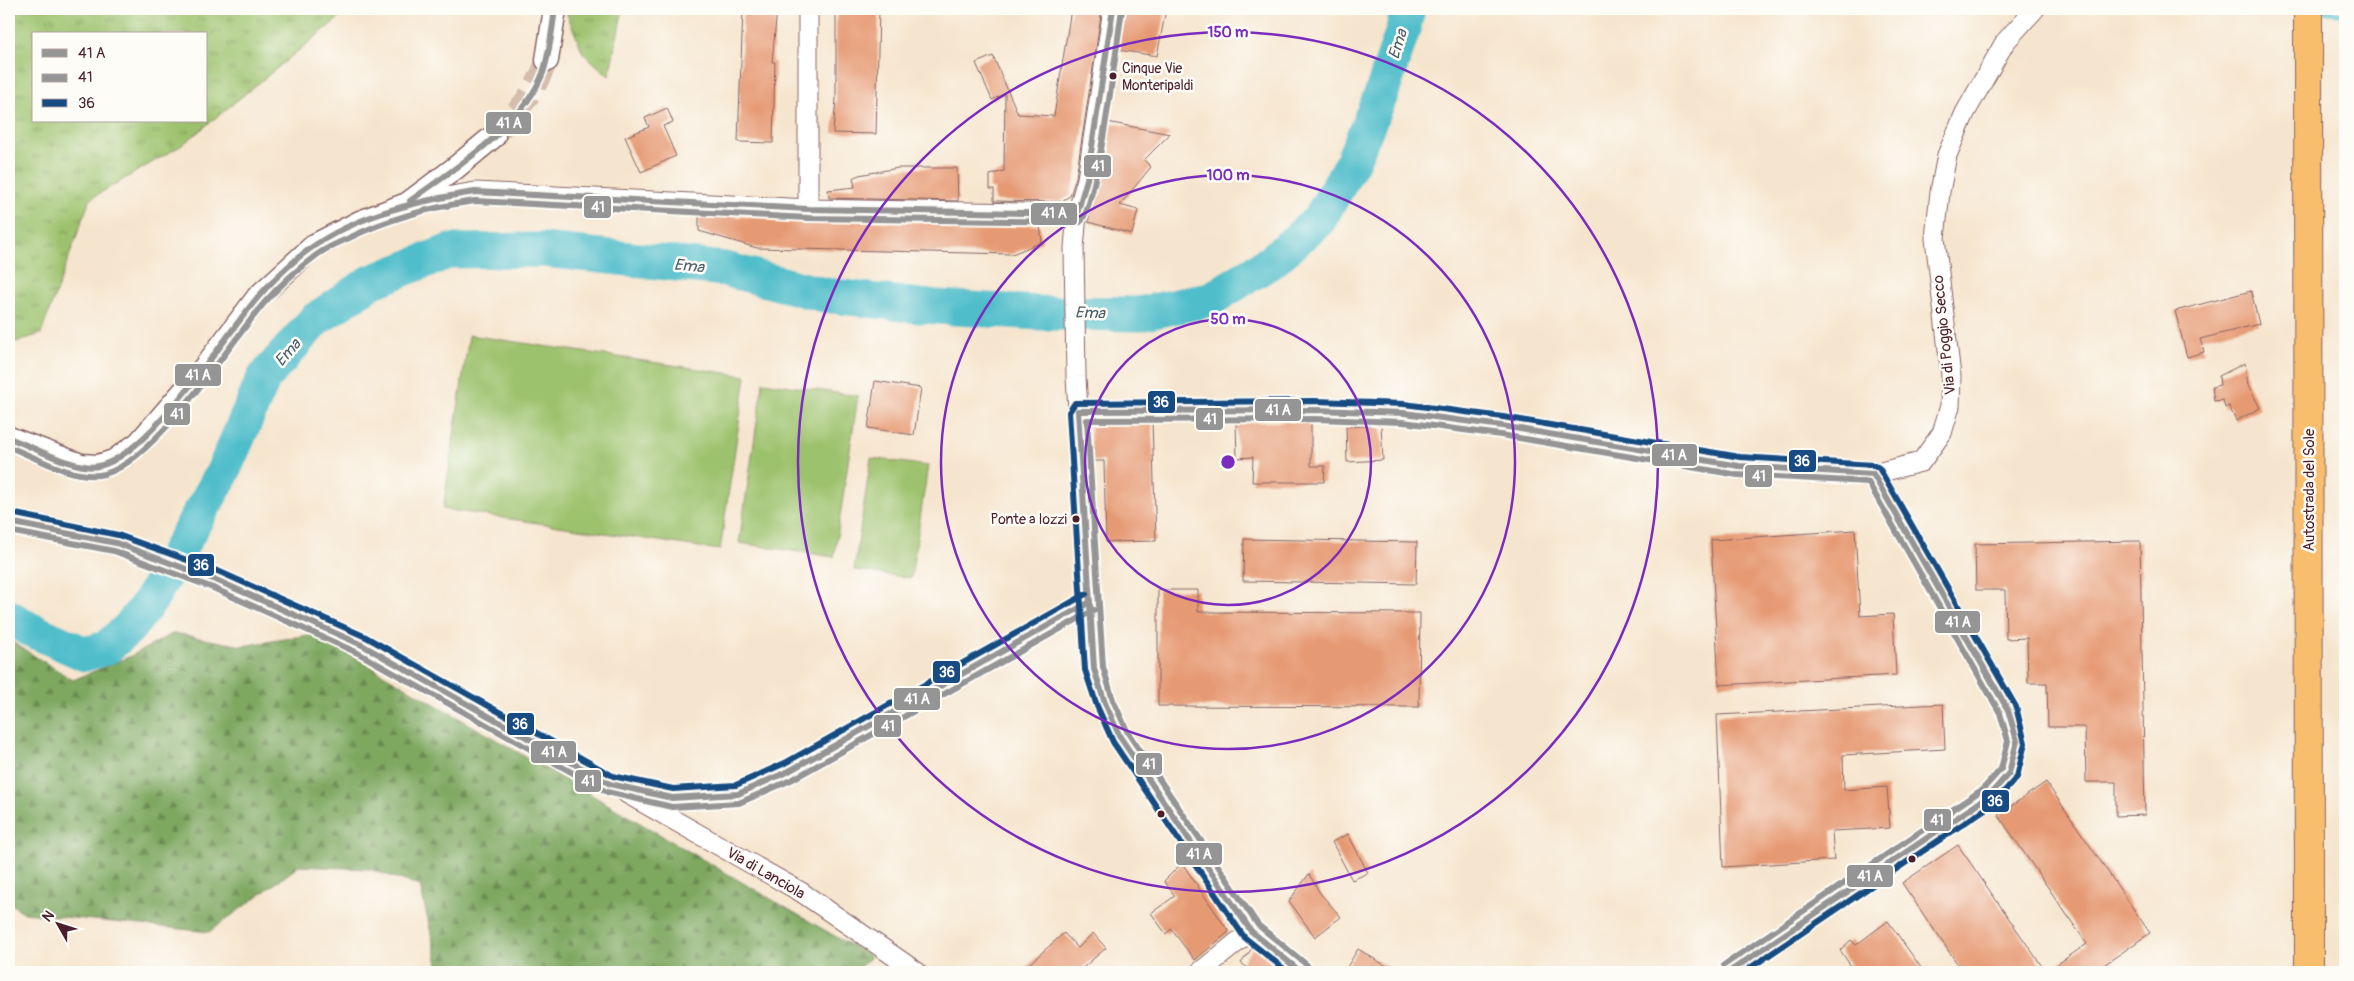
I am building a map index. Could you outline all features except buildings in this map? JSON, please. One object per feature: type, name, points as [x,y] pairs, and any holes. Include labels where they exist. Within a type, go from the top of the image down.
[{"type":"highway","name":"Autostrada del Sole","points":[[2308,9],[2309,972]]},
{"type":"street","points":[[547,60],[555,9]]},
{"type":"street","points":[[808,9],[808,209]]},
{"type":"street","points":[[1113,9],[1087,179],[1077,214],[1074,243],[1076,377],[1094,669],[1105,703],[1120,737],[1251,931],[1301,972]]},
{"type":"street","name":"Via di Poggio Secco","points":[[1078,411],[1315,410],[1404,413],[1502,426],[1739,466],[1873,474],[1921,462],[1942,433],[1950,406],[1951,376],[1935,238],[1940,192],[1947,155],[1965,114],[2005,42],[2034,9]]},
{"type":"street","points":[[406,204],[454,169],[494,136]]},
{"type":"street","points":[[9,438],[81,465],[98,466],[114,461],[139,443],[206,367],[258,298],[315,245],[360,222],[406,204],[475,192],[808,209],[1077,214]]},
{"type":"street","points":[[1729,972],[1989,796],[2009,773],[2017,741],[2008,710],[1873,474]]},
{"type":"street","name":"Via di Lanciola","points":[[9,522],[116,543],[216,580],[362,645],[801,892],[917,972]]},
{"type":"street","points":[[610,784],[672,798],[738,794],[789,771],[1090,602]]},
{"type":"street","points":[[1200,972],[1251,931]]},
{"type":"green space","points":[[9,9],[350,9],[182,145],[90,199],[41,334],[9,344]]},
{"type":"green space","points":[[565,9],[623,9],[609,76],[583,53]]},
{"type":"green space","points":[[469,335],[746,376],[720,550],[443,509]]},
{"type":"green space","points":[[763,382],[858,396],[834,557],[739,543]]},
{"type":"green space","points":[[871,458],[928,466],[911,578],[854,570]]},
{"type":"green space","points":[[174,633],[242,646],[314,634],[871,957],[854,972],[440,972],[420,886],[369,869],[299,866],[209,932],[25,913],[9,903],[9,640],[73,680],[131,656]]},
{"type":"waterway","name":"Ema","points":[[9,617],[27,628],[85,654],[106,648],[129,628],[150,601],[222,474],[264,378],[315,320],[371,282],[450,251],[543,250],[725,269],[824,295],[920,306],[1039,313],[1139,314],[1211,299],[1272,261],[1319,220],[1352,162],[1381,95],[1408,9]]},
{"type":"waterway","points":[[2315,10],[2345,14]]},
{"type":"tunnel","points":[[494,136],[531,92],[547,60]]},
{"type":"transit line","points":[[410,201],[486,145],[520,111],[533,93],[543,73],[555,9]]},
{"type":"transit line","points":[[9,438],[54,457],[89,467],[99,466],[119,457],[140,441],[162,419],[185,393],[258,297],[299,257],[318,243],[360,221],[429,200],[475,192],[808,209],[1077,214],[1087,179],[1113,9]]},
{"type":"transit line","name":"41","points":[[9,447],[53,466],[76,473],[99,475],[120,467],[142,451],[165,428],[211,373],[265,302],[304,265],[326,249],[364,231],[395,219],[443,206],[475,201],[808,218],[1080,222],[1086,211],[1093,188],[1099,158],[1122,10]]},
{"type":"transit line","name":"36","points":[[1288,972],[1244,937],[1113,742],[1097,706],[1085,670],[1069,412],[1075,403],[1315,401],[1404,404],[1503,417],[1740,457],[1874,465],[1879,468],[2016,707],[2025,743],[2017,777],[1994,803],[1744,972]]},
{"type":"transit line","points":[[1078,411],[1315,410],[1404,413],[1502,426],[1739,466],[1873,474]]},
{"type":"transit line","points":[[1078,411],[1094,669],[1105,703],[1120,737],[1251,931],[1301,972]]},
{"type":"transit line","name":"41","points":[[1307,965],[1258,925],[1128,733],[1113,700],[1103,667],[1087,420],[1315,419],[1403,422],[1501,435],[1738,475],[1868,482],[2000,713],[2008,741],[2001,769],[1983,789],[1724,965]]},
{"type":"transit line","points":[[1729,972],[1989,796],[2009,773],[2017,741],[2008,710],[1873,474]]},
{"type":"transit line","name":"36","points":[[11,513],[118,535],[220,572],[366,637],[613,776],[673,789],[736,785],[785,763],[1086,594]]},
{"type":"transit line","points":[[9,522],[116,543],[216,580],[362,645],[610,784],[672,798],[738,794],[789,771],[1090,602]]},
{"type":"transit line","name":"41","points":[[9,531],[114,551],[213,588],[358,653],[607,792],[672,807],[739,803],[793,779],[1094,610]]},
{"type":"place","name":"Cinque Vie Monteripaldi","points":[[1113,76]]},
{"type":"place","name":"Ponte a Iozzi","points":[[1076,519]]}]
